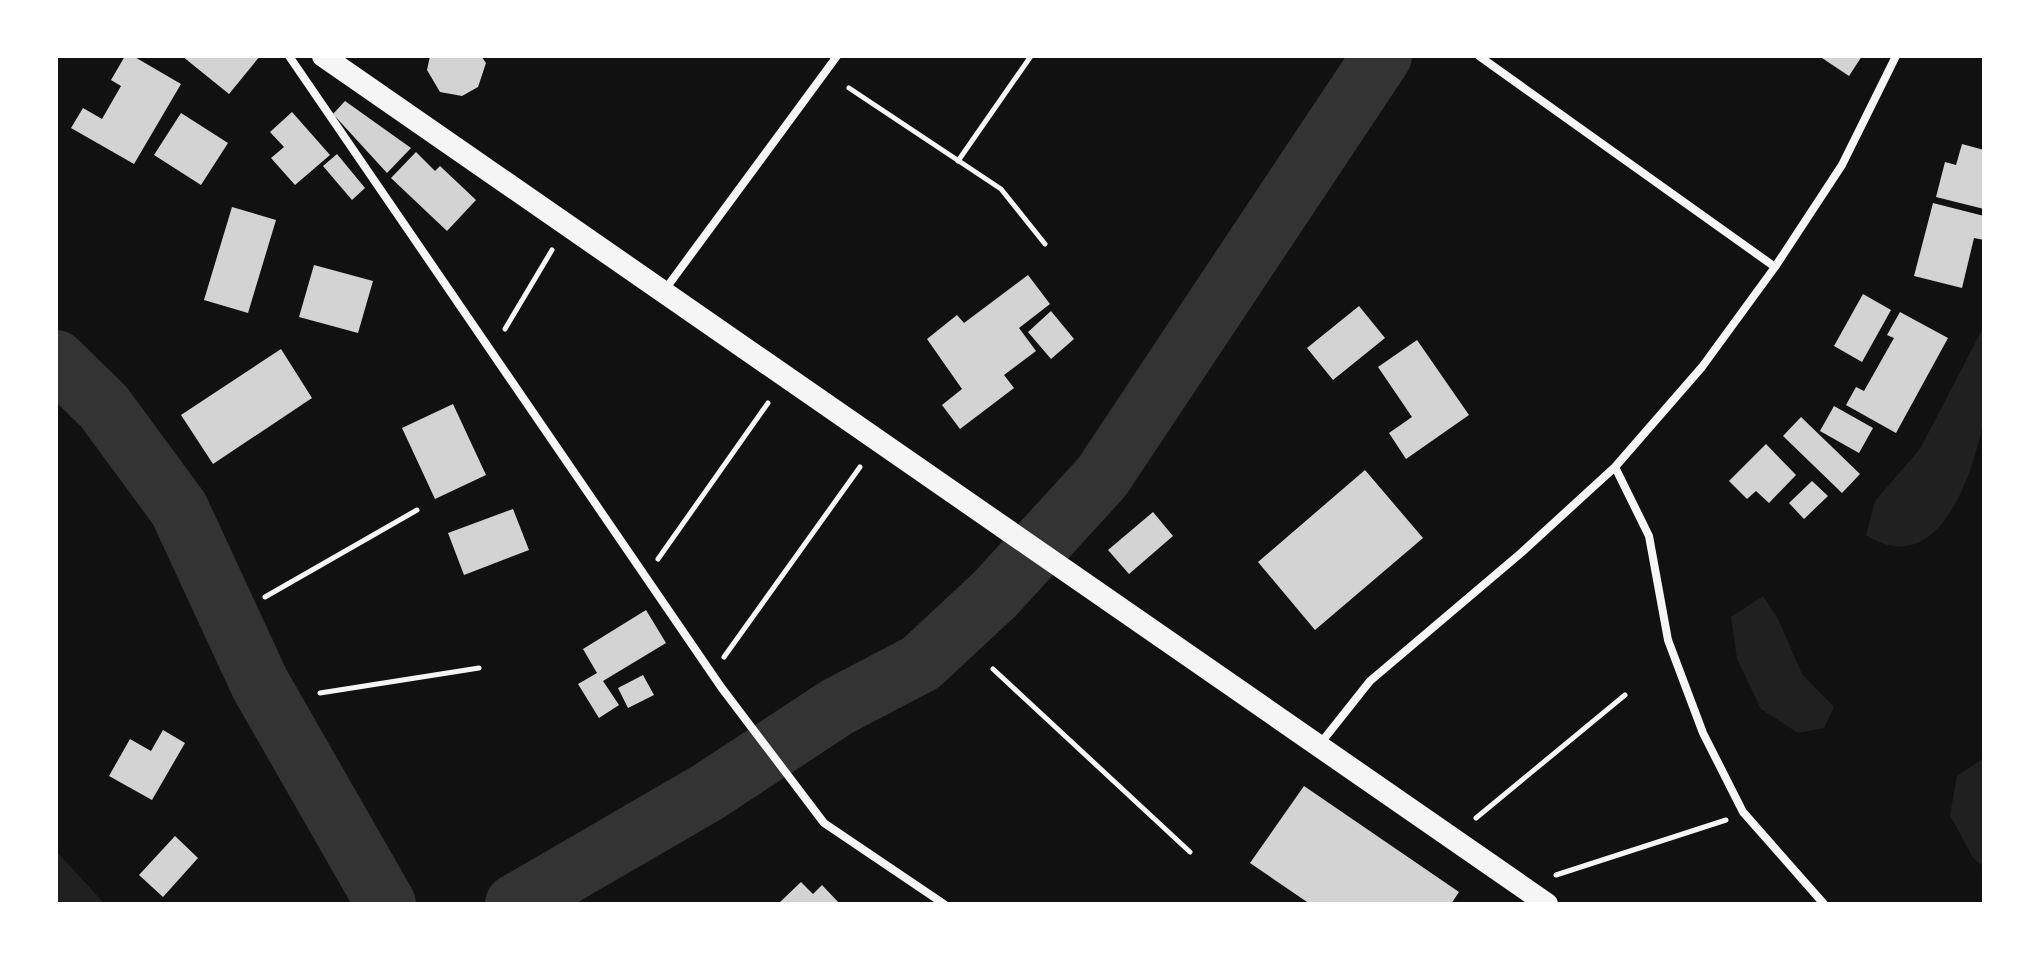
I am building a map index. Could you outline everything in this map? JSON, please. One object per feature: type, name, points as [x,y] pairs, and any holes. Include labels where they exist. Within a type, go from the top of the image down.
[{"type":"highway","points":[[323,56],[1547,904]]},
{"type":"street","points":[[289,56],[721,687],[824,823],[944,904]]},
{"type":"street","points":[[662,293],[837,56]]},
{"type":"street","points":[[1479,56],[1775,267]]},
{"type":"street","points":[[1319,745],[1370,681],[1521,553],[1615,467],[1702,367],[1775,267],[1842,165],[1896,56]]},
{"type":"street","points":[[1615,467],[1649,536],[1668,640],[1703,733],[1743,812],[1824,904]]},
{"type":"path","points":[[958,161],[1031,56]]},
{"type":"path","points":[[849,88],[1001,189],[1045,244]]},
{"type":"path","points":[[505,329],[552,250]]},
{"type":"path","points":[[658,559],[768,403]]},
{"type":"path","points":[[724,657],[860,467]]},
{"type":"path","points":[[265,597],[417,510]]},
{"type":"path","points":[[320,693],[479,668]]},
{"type":"path","points":[[993,669],[1190,852]]},
{"type":"path","points":[[1476,818],[1625,695]]},
{"type":"path","points":[[1556,875],[1727,819]]},
{"type":"shaded area","points":[[1984,318],[1985,411],[1978,445],[1960,494],[1932,534],[1913,544],[1891,546],[1866,535],[1875,501],[1920,449],[1982,330]]},
{"type":"shaded area","points":[[1763,596],[1778,619],[1802,674],[1834,707],[1824,728],[1798,733],[1761,709],[1737,659],[1731,617]]},
{"type":"shaded area","points":[[1984,758],[1984,867],[1973,858],[1950,815],[1957,776]]},
{"type":"shaded area","points":[[56,851],[105,904],[56,904]]},
{"type":"building","points":[[125,56],[133,56],[181,84],[134,164],[71,128],[83,108],[102,119],[121,86],[111,80]]},
{"type":"building","points":[[182,56],[260,56],[229,94]]},
{"type":"building","points":[[430,56],[481,56],[486,63],[478,87],[462,96],[440,92],[427,70]]},
{"type":"building","points":[[1819,56],[1862,56],[1849,76]]},
{"type":"building","points":[[345,101],[411,148],[387,173],[333,114]]},
{"type":"building","points":[[292,112],[330,155],[295,185],[271,158],[284,147],[270,132]]},
{"type":"building","points":[[181,113],[228,143],[201,185],[154,155]]},
{"type":"building","points":[[1962,144],[1984,150],[1984,209],[1936,197],[1945,162],[1956,165]]},
{"type":"building","points":[[416,152],[435,171],[440,166],[476,200],[447,231],[391,178]]},
{"type":"building","points":[[337,154],[365,188],[352,200],[323,166]]},
{"type":"building","points":[[1933,203],[1984,216],[1984,240],[1974,238],[1962,288],[1914,276]]},
{"type":"building","points":[[232,207],[276,220],[248,313],[204,300]]},
{"type":"building","points":[[314,265],[373,281],[358,333],[299,317]]},
{"type":"building","points":[[1028,275],[1050,304],[1019,328],[1036,351],[1004,375],[1014,388],[960,429],[942,405],[962,389],[927,339],[957,315],[964,323]]},
{"type":"building","points":[[1863,294],[1891,310],[1862,362],[1834,346]]},
{"type":"building","points":[[1359,306],[1385,338],[1333,380],[1307,348]]},
{"type":"building","points":[[1051,311],[1074,339],[1051,359],[1028,332]]},
{"type":"building","points":[[1900,312],[1948,338],[1896,433],[1846,405],[1856,387],[1864,391],[1894,338],[1887,335]]},
{"type":"building","points":[[1417,340],[1469,415],[1406,459],[1389,433],[1412,417],[1378,367]]},
{"type":"building","points":[[281,349],[312,398],[213,464],[181,415]]},
{"type":"building","points":[[453,404],[486,475],[435,499],[402,428]]},
{"type":"building","points":[[1834,406],[1873,428],[1859,453],[1820,431]]},
{"type":"building","points":[[1801,417],[1860,474],[1842,493],[1783,436]]},
{"type":"building","points":[[1766,444],[1796,475],[1769,503],[1756,491],[1747,499],[1729,481]]},
{"type":"building","points":[[1365,470],[1423,538],[1315,630],[1258,562]]},
{"type":"building","points":[[1812,481],[1828,496],[1804,519],[1789,503]]},
{"type":"building","points":[[513,509],[529,550],[464,575],[448,533]]},
{"type":"building","points":[[1153,512],[1173,536],[1129,574],[1108,550]]},
{"type":"building","points":[[646,610],[666,643],[603,681],[619,705],[599,718],[578,684],[597,673],[583,649]]},
{"type":"building","points":[[643,675],[654,695],[628,708],[618,688]]},
{"type":"building","points":[[163,730],[185,743],[152,800],[109,776],[130,739],[151,751]]},
{"type":"building","points":[[1304,786],[1459,892],[1451,904],[1310,904],[1250,863]]},
{"type":"building","points":[[175,836],[198,858],[163,897],[139,875]]},
{"type":"building","points":[[801,882],[813,894],[822,885],[840,904],[778,904]]},
{"type":"waterway","points":[[515,904],[708,792],[837,707],[921,663],[995,594],[1102,477],[1382,56]]},
{"type":"waterway","points":[[56,360],[104,407],[179,509],[260,684],[386,904]]}]
